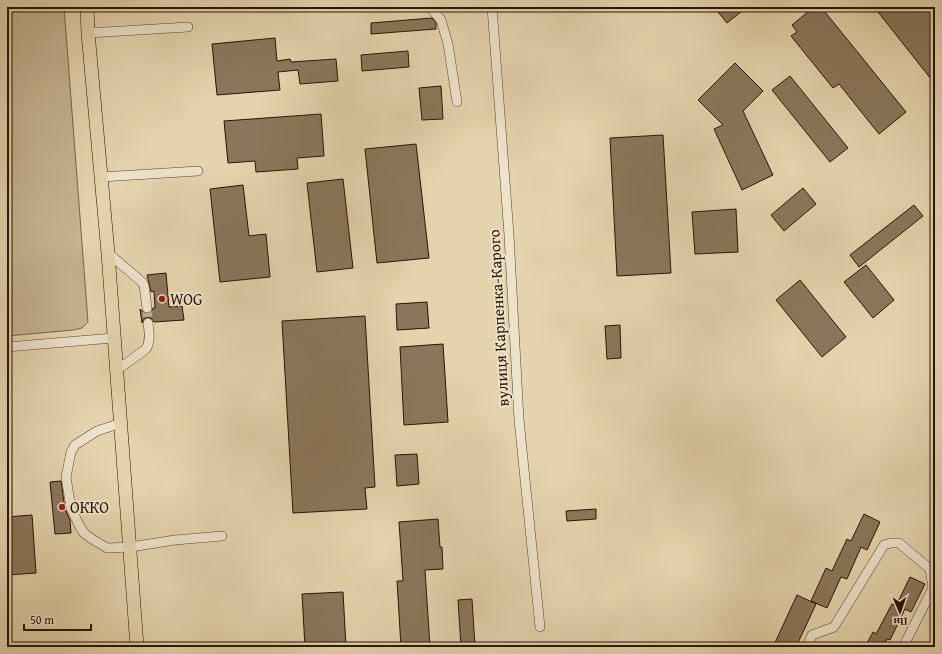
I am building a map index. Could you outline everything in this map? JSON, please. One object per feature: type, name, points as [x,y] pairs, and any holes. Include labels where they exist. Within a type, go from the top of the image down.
[{"type":"highway","points":[[87,7],[88,33],[108,253],[113,338],[117,370],[137,647]]},
{"type":"street","points":[[430,7],[441,20],[448,44],[457,102]]},
{"type":"street","name":"вулиця Карпенка-Карого","points":[[492,7],[509,235],[519,420],[540,627]]},
{"type":"street","points":[[88,33],[188,28]]},
{"type":"street","points":[[101,177],[198,171]]},
{"type":"street","points":[[108,253],[142,282],[144,286],[147,308]]},
{"type":"street","points":[[117,370],[148,346],[148,323]]},
{"type":"street","points":[[7,347],[113,338]]},
{"type":"street","points":[[121,423],[97,431],[75,446],[71,452],[66,477],[71,508],[84,532],[107,548],[130,547],[175,540],[222,536]]},
{"type":"street","points":[[807,647],[812,635],[834,627],[884,546],[891,543],[899,544],[930,569],[933,588],[903,647]]},
{"type":"shaded area","points":[[7,7],[64,7],[88,322],[82,328],[73,330],[7,336]]},
{"type":"shaded area","points":[[116,7],[179,7],[176,10],[120,11]]},
{"type":"building","points":[[714,7],[747,7],[727,23]]},
{"type":"building","points":[[814,7],[821,7],[906,112],[879,134],[839,84],[833,88],[791,36],[797,32],[792,25]]},
{"type":"building","points":[[874,7],[935,7],[935,84]]},
{"type":"building","points":[[432,18],[436,23],[436,29],[371,34],[371,23]]},
{"type":"building","points":[[275,38],[277,61],[290,59],[291,62],[336,59],[338,81],[300,84],[298,70],[278,72],[280,90],[217,95],[212,44]]},
{"type":"building","points":[[408,51],[409,67],[362,71],[361,55]]},
{"type":"building","points":[[735,63],[763,91],[743,111],[773,175],[742,190],[714,129],[723,125],[698,100]]},
{"type":"building","points":[[790,76],[848,148],[830,162],[772,90]]},
{"type":"building","points":[[441,86],[443,119],[422,120],[419,88]]},
{"type":"building","points":[[321,114],[324,156],[297,158],[298,169],[256,172],[255,161],[228,163],[224,121]]},
{"type":"building","points":[[663,135],[671,273],[617,276],[610,138]]},
{"type":"building","points":[[416,144],[429,258],[377,263],[365,149]]},
{"type":"building","points":[[343,179],[353,268],[317,272],[307,183]]},
{"type":"building","points":[[243,185],[249,236],[266,234],[270,277],[220,282],[210,189]]},
{"type":"building","points":[[803,188],[816,204],[784,231],[771,215]]},
{"type":"building","points":[[914,205],[923,216],[859,267],[850,255]]},
{"type":"building","points":[[736,209],[738,252],[695,254],[692,212]]},
{"type":"building","points":[[866,265],[894,300],[873,318],[844,282]]},
{"type":"building","name":"WOG","points":[[166,273],[169,307],[182,306],[184,320],[154,322],[148,317],[144,319],[142,323],[140,309],[147,314],[155,308],[154,291],[151,292],[147,275]]},
{"type":"building","points":[[800,280],[846,337],[822,357],[776,300]]},
{"type":"building","points":[[427,302],[429,328],[397,330],[396,304]]},
{"type":"building","points":[[365,316],[375,487],[365,488],[367,509],[293,513],[282,321]]},
{"type":"building","points":[[620,325],[621,358],[607,359],[605,326]]},
{"type":"building","points":[[443,344],[448,422],[404,425],[400,347]]},
{"type":"building","points":[[417,454],[419,484],[397,486],[395,455]]},
{"type":"building","name":"ОККО","points":[[61,481],[65,509],[70,520],[71,533],[55,534],[50,482]]},
{"type":"building","points":[[596,509],[596,519],[567,521],[566,511]]},
{"type":"building","points":[[864,514],[880,522],[867,550],[861,547],[847,579],[841,577],[827,608],[811,601],[826,568],[832,571],[847,539],[851,541]]},
{"type":"building","points":[[32,515],[36,573],[8,575],[7,517]]},
{"type":"building","points":[[438,519],[443,569],[425,570],[430,647],[401,647],[397,581],[403,581],[399,522]]},
{"type":"building","points":[[910,577],[925,584],[911,612],[905,609],[890,640],[887,639],[883,647],[865,647],[873,632],[876,634],[892,604],[896,606]]},
{"type":"building","points":[[343,592],[346,647],[305,647],[302,594]]},
{"type":"building","points":[[797,595],[816,604],[796,647],[773,647]]},
{"type":"building","points":[[472,599],[475,647],[461,647],[458,600]]},
{"type":"tunnel","points":[[147,308],[148,323]]},
{"type":"place","name":"WOG","points":[[162,299]]},
{"type":"place","name":"ОККО","points":[[62,507]]}]
